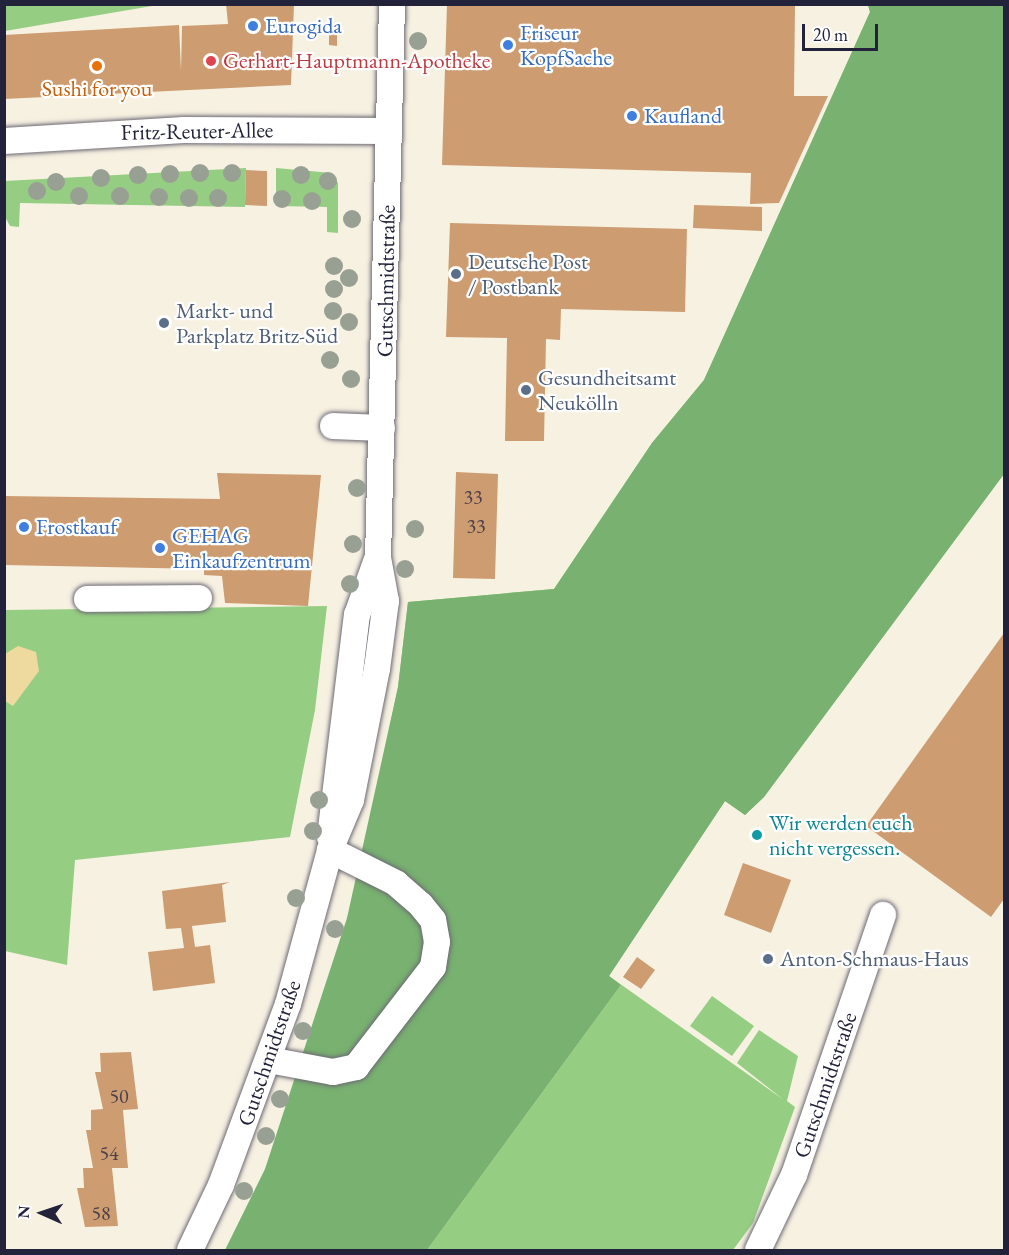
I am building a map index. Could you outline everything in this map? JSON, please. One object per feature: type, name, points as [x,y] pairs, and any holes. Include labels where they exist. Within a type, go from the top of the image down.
[{"type":"street","name":"Gutschmidtstraße","points":[[190,1251],[269,1060],[330,850],[351,800],[377,669],[386,601],[378,558],[392,4]]},
{"type":"street","name":"Fritz-Reuter-Allee","points":[[4,141],[184,130],[389,131]]},
{"type":"street","points":[[333,426],[382,428]]},
{"type":"street","points":[[87,599],[200,598]]},
{"type":"street","points":[[269,1060],[333,1072],[356,1067],[433,967],[438,942],[433,920],[421,905],[396,883],[330,850]]},
{"type":"street","name":"Gutschmidtstraße","points":[[758,1251],[794,1175],[883,915]]},
{"type":"green space","points":[[5,4],[152,4],[152,6],[5,31]]},
{"type":"green space","points":[[868,5],[1004,5],[1004,474],[764,797],[745,815],[725,801],[609,976],[784,1100],[737,1063],[759,1030],[798,1056],[787,1101],[795,1107],[753,1223],[733,1250],[427,1250],[621,985],[367,834],[398,687],[408,602],[554,589],[652,443],[704,380],[870,12]]},
{"type":"green space","points":[[868,5],[1004,5],[1004,474],[764,797],[745,815],[725,801],[609,976],[621,985],[427,1250],[225,1250],[265,1169],[347,918],[398,687],[408,602],[554,589],[652,443],[704,380],[870,12]]},
{"type":"green space","points":[[246,168],[245,207],[20,203],[19,227],[10,226],[5,217],[5,181]]},
{"type":"green space","points":[[276,168],[332,173],[338,183],[338,233],[327,232],[327,207],[276,206]]},
{"type":"green space","points":[[327,606],[315,710],[290,837],[75,860],[67,965],[5,951],[5,610]]},
{"type":"green space","points":[[712,996],[754,1026],[732,1056],[690,1026]]},
{"type":"sand","points":[[18,646],[36,652],[39,671],[13,706],[5,701],[5,654]]},
{"type":"building","points":[[226,4],[294,4],[291,85],[4,99],[4,35],[179,25],[181,71],[182,26],[228,24]]},
{"type":"building","name":"Kaufland","points":[[447,4],[795,4],[794,96],[828,96],[779,203],[750,204],[751,173],[442,165]]},
{"type":"building","points":[[329,33],[337,33],[337,46],[329,45]]},
{"type":"building","points":[[246,170],[267,171],[267,206],[245,205]]},
{"type":"building","points":[[694,205],[762,207],[762,231],[693,228]]},
{"type":"building","points":[[450,223],[687,229],[685,312],[561,309],[560,340],[546,339],[544,441],[505,441],[507,338],[446,337]]},
{"type":"building","points":[[456,472],[498,474],[495,579],[453,578]]},
{"type":"building","name":"GEHAG Einkaufzentrum","points":[[217,473],[321,475],[308,606],[225,603],[222,576],[204,575],[204,569],[4,565],[4,496],[220,499]]},
{"type":"building","points":[[1004,633],[1004,899],[991,917],[866,826]]},
{"type":"building","name":"Anton-Schmaus-Haus","points":[[743,863],[791,880],[771,933],[724,915]]},
{"type":"building","points":[[230,882],[222,885],[226,922],[192,926],[195,947],[210,945],[215,983],[153,991],[148,952],[184,948],[181,928],[166,929],[162,891]]},
{"type":"building","points":[[637,957],[655,970],[641,989],[623,977]]},
{"type":"building","points":[[131,1052],[138,1109],[123,1110],[128,1168],[112,1168],[118,1226],[85,1227],[77,1188],[84,1188],[83,1168],[93,1168],[86,1130],[91,1130],[91,1110],[103,1109],[95,1072],[101,1072],[100,1053]]},
{"type":"place","name":"Eurogida","points":[[253,26]]},
{"type":"place","name":"Friseur KopfSache","points":[[508,45]]},
{"type":"place","name":"Gerhart-Hauptmann-Apotheke","points":[[211,61]]},
{"type":"place","name":"Sushi for you","points":[[97,66]]},
{"type":"place","name":"Kaufland","points":[[632,116]]},
{"type":"place","name":"Deutsche Post / Postbank","points":[[456,274]]},
{"type":"place","name":"Markt- und Parkplatz Britz-Süd","points":[[164,323]]},
{"type":"place","name":"Gesundheitsamt Neukölln","points":[[526,390]]},
{"type":"place","name":"Frostkauf","points":[[24,527]]},
{"type":"place","name":"GEHAG Einkaufzentrum","points":[[160,548]]},
{"type":"place","name":"Wir werden euch nicht vergessen.","points":[[757,835]]},
{"type":"place","name":"Anton-Schmaus-Haus","points":[[768,959]]}]
